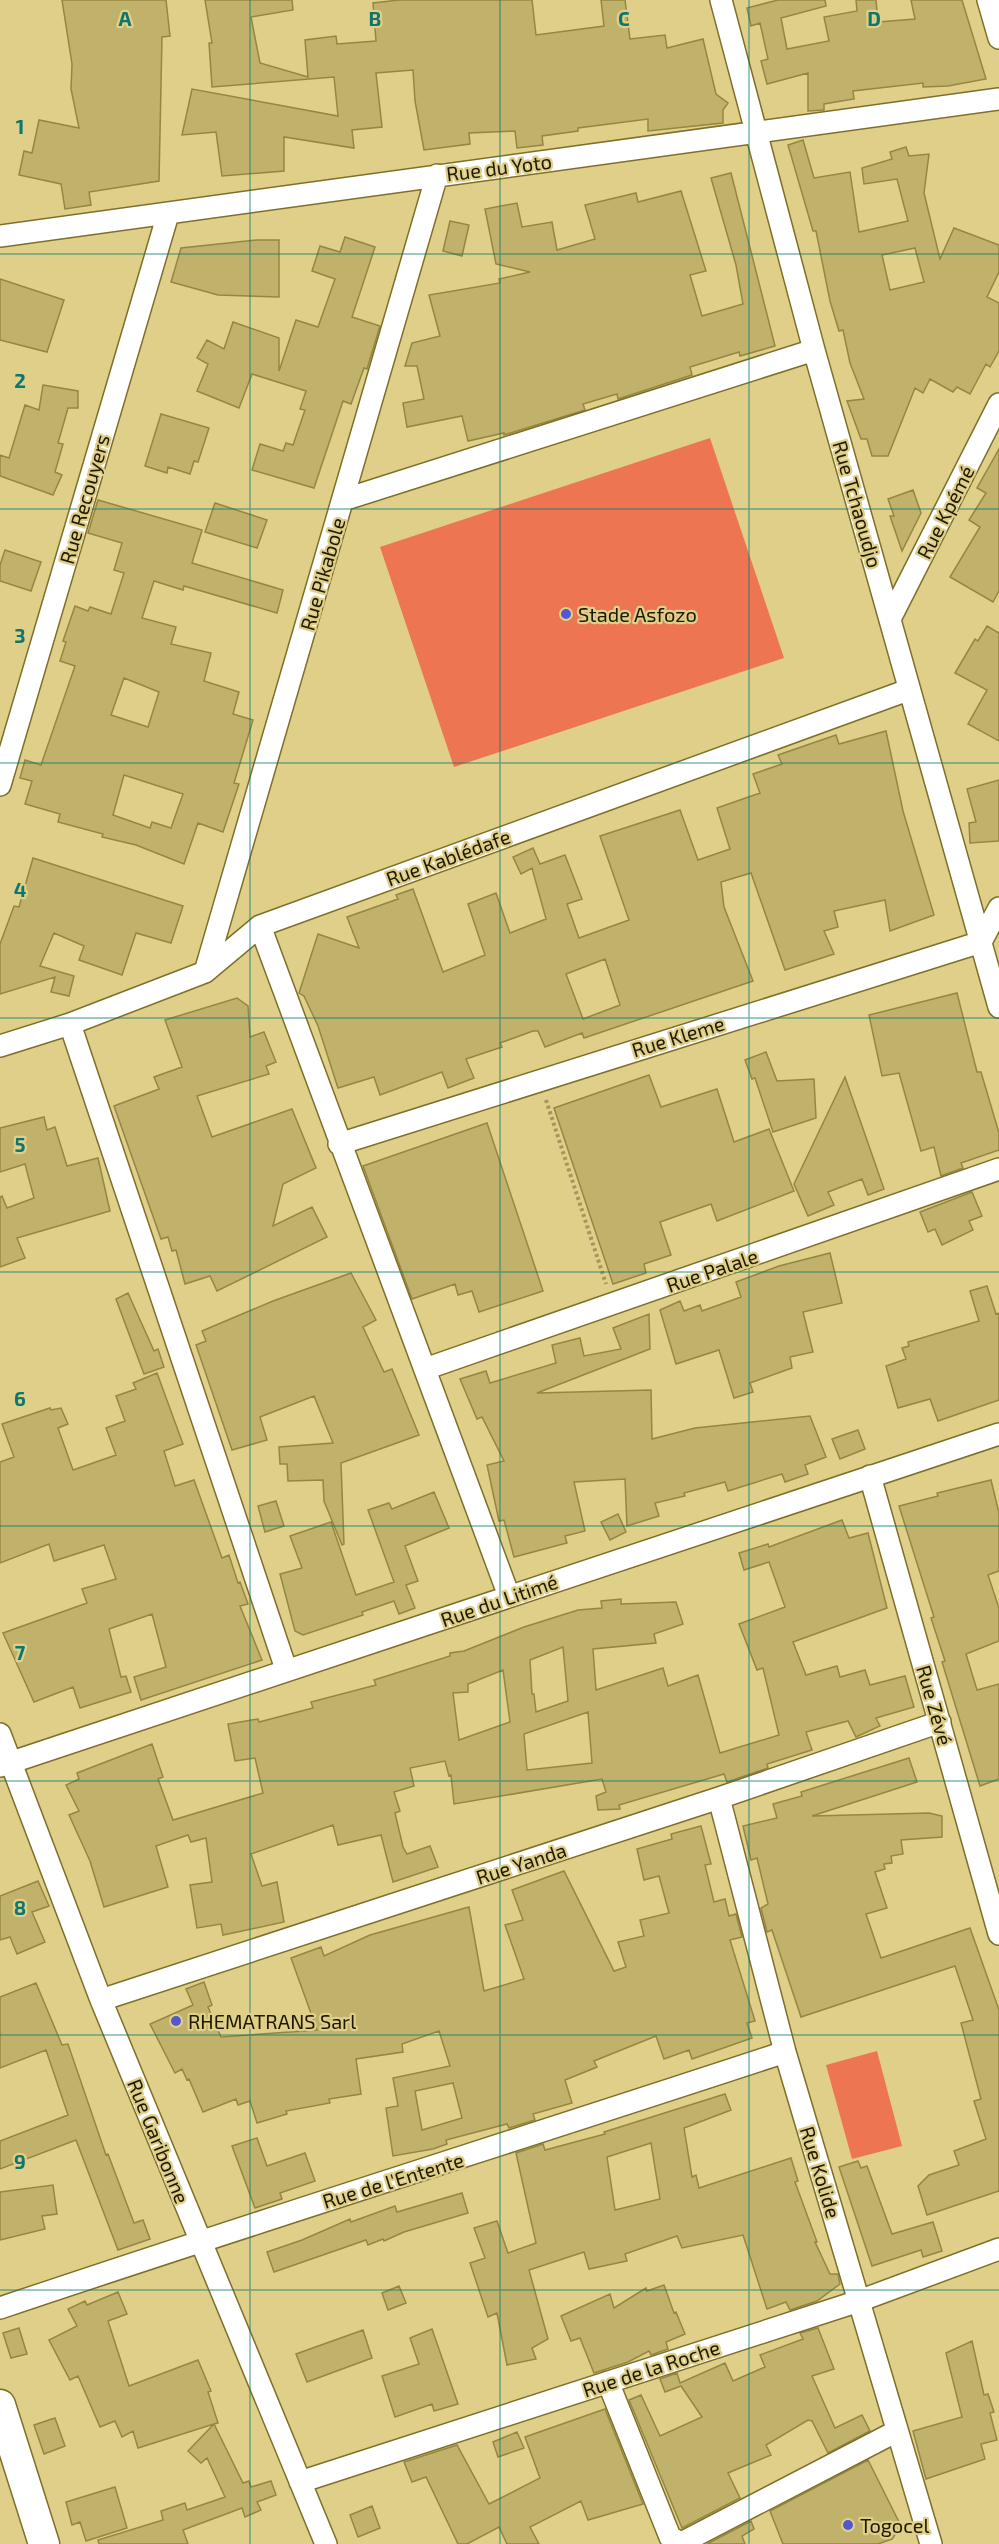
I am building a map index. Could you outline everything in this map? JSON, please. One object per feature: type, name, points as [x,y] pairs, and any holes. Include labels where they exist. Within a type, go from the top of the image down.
[{"type":"street","name":"Rue Tchaoudjo","points":[[721,0],[814,350],[999,1007]]},
{"type":"street","points":[[988,0],[999,38]]},
{"type":"street","name":"Rue du Yoto","points":[[0,236],[999,99]]},
{"type":"street","name":"Rue Pikabole","points":[[206,972],[437,175]]},
{"type":"street","name":"Rue Recouyers","points":[[0,785],[168,214]]},
{"type":"street","points":[[343,500],[814,350]]},
{"type":"street","name":"Rue Kpémé","points":[[890,619],[999,404]]},
{"type":"street","name":"Rue Kablédafe","points":[[0,1046],[70,1024],[206,972],[260,926],[908,690]]},
{"type":"street","points":[[981,942],[999,908]]},
{"type":"street","points":[[260,926],[339,1144],[509,1596]]},
{"type":"street","name":"Rue Kleme","points":[[339,1144],[981,942]]},
{"type":"street","points":[[70,1024],[286,1669]]},
{"type":"street","name":"Rue Palale","points":[[425,1370],[999,1169]]},
{"type":"street","name":"Rue du Litimé","points":[[6,1764],[286,1669],[999,1434]]},
{"type":"street","name":"Rue Zévé","points":[[870,1476],[999,1934]]},
{"type":"street","name":"Rue Yanda","points":[[101,2000],[719,1798],[940,1722]]},
{"type":"street","name":"Rue Garibonne","points":[[0,1734],[6,1764],[326,2544]]},
{"type":"street","name":"Rue Kolide","points":[[719,1798],[785,2052],[930,2544]]},
{"type":"street","name":"Rue de l'Entente","points":[[0,2308],[200,2240],[478,2154],[785,2052]]},
{"type":"street","name":"Rue de la Roche","points":[[300,2482],[859,2301],[999,2249]]},
{"type":"street","points":[[608,2382],[670,2537],[679,2542],[686,2541],[897,2431]]},
{"type":"street","points":[[0,2405],[44,2544]]},
{"type":"path","points":[[540,1079],[613,1305]]},
{"type":"shaded area","points":[[710,438],[784,658],[454,767],[380,547]]},
{"type":"shaded area","points":[[877,2051],[902,2146],[852,2159],[826,2065]]},
{"type":"building","points":[[62,0],[166,0],[170,36],[162,37],[159,181],[89,192],[91,205],[65,209],[61,184],[19,175],[24,151],[32,153],[39,120],[79,128],[71,89],[72,64]]},
{"type":"building","points":[[205,0],[292,0],[293,10],[251,17],[260,63],[308,77],[305,40],[336,36],[337,44],[376,41],[373,3],[399,0],[532,0],[536,35],[604,26],[601,0],[625,0],[630,39],[665,35],[667,48],[703,39],[716,94],[728,103],[723,110],[723,123],[648,131],[648,119],[578,128],[578,131],[542,136],[543,145],[517,148],[515,131],[469,133],[470,144],[424,150],[415,101],[413,70],[376,73],[382,127],[352,130],[354,148],[284,137],[284,171],[222,176],[216,132],[182,135],[192,89],[338,116],[334,77],[212,87],[209,43],[212,43]]},
{"type":"building","points":[[778,0],[825,0],[826,6],[781,18],[787,49],[829,41],[824,17],[857,11],[856,0],[876,0],[878,22],[915,19],[911,0],[962,0],[986,79],[948,86],[923,87],[923,83],[853,91],[854,99],[824,104],[824,110],[808,111],[808,73],[767,84],[761,61],[768,59],[760,23],[751,26],[747,8]]},
{"type":"building","points":[[803,140],[814,178],[850,172],[859,232],[908,221],[897,179],[864,184],[862,168],[892,159],[890,152],[906,147],[909,156],[929,154],[924,193],[940,259],[954,228],[999,245],[999,272],[987,297],[999,303],[999,351],[990,367],[986,364],[970,394],[957,387],[953,392],[930,379],[923,393],[915,388],[888,456],[872,456],[867,439],[861,439],[847,401],[864,399],[850,363],[843,330],[839,331],[830,301],[816,231],[813,231],[788,145]],"holes":[[[915,248],[924,282],[890,290],[882,255]]]},
{"type":"building","points":[[731,173],[775,346],[740,356],[739,352],[690,367],[692,375],[618,399],[617,394],[583,404],[585,410],[504,435],[504,433],[468,441],[462,416],[407,427],[403,403],[424,399],[417,366],[405,366],[412,343],[440,336],[429,295],[500,283],[499,279],[530,272],[496,264],[485,209],[517,203],[522,227],[552,222],[557,250],[595,239],[585,205],[636,193],[638,202],[681,191],[706,271],[690,275],[702,316],[743,304],[736,265],[711,178]]},
{"type":"building","points":[[450,221],[469,225],[462,256],[443,251]]},
{"type":"building","points":[[345,237],[375,247],[352,317],[380,326],[367,369],[364,368],[351,404],[343,401],[314,488],[252,470],[260,444],[283,451],[286,443],[293,445],[305,410],[300,409],[306,391],[252,374],[239,408],[197,391],[208,364],[197,358],[207,340],[224,349],[233,322],[279,338],[279,371],[296,320],[318,327],[335,279],[312,271],[320,246],[340,252]]},
{"type":"building","points":[[279,240],[279,297],[218,295],[171,282],[181,248]]},
{"type":"building","points":[[0,279],[64,300],[47,352],[0,340]]},
{"type":"building","points":[[43,385],[78,391],[78,408],[68,408],[58,443],[63,444],[55,472],[62,475],[53,495],[0,476],[0,455],[9,458],[25,405],[39,410]]},
{"type":"building","points":[[161,414],[209,428],[198,462],[194,461],[190,474],[168,467],[167,473],[145,466]]},
{"type":"building","points":[[999,449],[999,591],[993,602],[950,577],[980,527],[969,520],[986,493],[977,488]]},
{"type":"building","points":[[913,490],[921,513],[902,551],[890,516],[894,516],[888,499]]},
{"type":"building","points":[[98,500],[202,530],[192,563],[283,590],[277,613],[184,586],[183,590],[154,581],[142,618],[176,627],[171,644],[211,653],[204,681],[239,692],[233,714],[253,720],[234,783],[239,784],[223,832],[198,823],[184,864],[136,845],[102,837],[103,834],[58,822],[60,814],[25,804],[32,781],[20,778],[25,760],[41,765],[75,666],[60,661],[66,642],[63,641],[75,606],[88,611],[90,607],[111,614],[124,573],[114,570],[122,543],[88,533]],"holes":[[[124,678],[159,692],[148,727],[111,715]],[[124,775],[183,794],[171,828],[152,822],[150,828],[113,815]]]},
{"type":"building","points":[[215,503],[267,520],[257,548],[205,532]]},
{"type":"building","points":[[5,550],[41,562],[31,591],[0,581],[0,565]]},
{"type":"building","points":[[987,626],[999,633],[999,741],[968,724],[987,690],[955,673],[975,639],[978,641]]},
{"type":"building","points":[[886,731],[903,811],[934,915],[890,931],[885,900],[834,911],[838,927],[824,931],[834,954],[785,970],[751,873],[721,882],[724,907],[753,981],[584,1038],[582,1033],[545,1047],[538,1031],[533,1031],[500,1043],[502,1047],[466,1059],[474,1078],[448,1088],[442,1072],[380,1095],[374,1077],[338,1088],[318,1026],[304,996],[299,993],[318,934],[359,948],[347,917],[398,899],[396,895],[413,889],[443,972],[485,955],[468,904],[496,893],[510,933],[546,919],[532,868],[521,874],[513,857],[533,848],[540,864],[565,855],[582,899],[567,904],[579,938],[629,920],[600,836],[680,810],[698,860],[730,849],[717,808],[760,793],[753,774],[782,764],[778,755],[836,735],[839,744]],"holes":[[[605,959],[620,1005],[583,1019],[566,974]]]},
{"type":"building","points":[[999,780],[999,841],[970,843],[969,823],[976,822],[967,789]]},
{"type":"building","points":[[33,858],[183,906],[171,943],[136,933],[122,975],[79,960],[84,946],[54,933],[40,966],[74,976],[69,996],[51,992],[55,977],[0,994],[0,944],[14,906],[19,907]]},
{"type":"building","points":[[957,993],[977,1072],[981,1072],[999,1133],[999,1150],[961,1163],[963,1168],[941,1176],[934,1147],[921,1151],[899,1073],[882,1076],[869,1015]]},
{"type":"building","points":[[237,998],[248,1006],[250,1037],[264,1032],[276,1062],[266,1066],[269,1074],[197,1096],[212,1137],[292,1109],[316,1168],[283,1184],[273,1226],[312,1207],[327,1237],[217,1291],[210,1276],[185,1284],[176,1250],[172,1251],[168,1237],[161,1239],[114,1106],[159,1089],[154,1077],[182,1067],[165,1020]]},
{"type":"building","points":[[766,1052],[777,1081],[814,1079],[816,1118],[773,1132],[755,1078],[752,1079],[745,1060]]},
{"type":"building","points":[[649,1075],[661,1107],[717,1089],[734,1142],[769,1129],[794,1191],[717,1221],[711,1204],[660,1222],[671,1255],[644,1264],[646,1273],[613,1284],[554,1108]]},
{"type":"building","points":[[845,1077],[884,1189],[868,1195],[862,1179],[828,1192],[834,1205],[808,1216],[794,1184]]},
{"type":"building","points":[[44,1117],[47,1130],[55,1127],[67,1166],[98,1158],[110,1211],[17,1238],[25,1258],[0,1267],[0,1197],[2,1196],[7,1208],[34,1198],[25,1164],[0,1172],[0,1128]]},
{"type":"building","points":[[487,1123],[543,1291],[479,1312],[472,1291],[458,1295],[455,1284],[412,1299],[363,1166]]},
{"type":"building","points":[[972,1192],[982,1216],[969,1221],[973,1230],[942,1245],[935,1229],[928,1232],[920,1212]]},
{"type":"building","points":[[830,1253],[842,1303],[803,1312],[813,1352],[790,1357],[792,1368],[750,1383],[753,1392],[734,1398],[719,1350],[676,1364],[660,1310],[680,1301],[684,1311],[700,1305],[702,1311],[741,1297],[736,1282],[779,1266]]},
{"type":"building","points":[[351,1273],[376,1320],[363,1327],[384,1372],[392,1369],[419,1435],[341,1463],[344,1544],[342,1545],[324,1501],[323,1480],[288,1481],[287,1464],[280,1464],[279,1447],[333,1443],[314,1396],[260,1417],[267,1440],[232,1450],[196,1345],[206,1341],[202,1331],[273,1301]]},
{"type":"building","points":[[987,1286],[996,1314],[999,1313],[999,1400],[938,1421],[930,1399],[898,1408],[886,1366],[906,1359],[902,1348],[909,1346],[908,1342],[979,1321],[970,1291]]},
{"type":"building","points":[[128,1293],[154,1351],[158,1349],[164,1367],[144,1374],[116,1299]]},
{"type":"building","points":[[649,1314],[650,1349],[537,1393],[651,1390],[652,1439],[695,1428],[810,1416],[826,1457],[805,1465],[808,1474],[785,1482],[782,1474],[728,1491],[725,1482],[684,1493],[685,1496],[655,1503],[659,1516],[627,1526],[625,1479],[574,1482],[585,1531],[565,1536],[567,1543],[514,1557],[504,1520],[499,1521],[487,1465],[504,1461],[482,1417],[477,1419],[460,1379],[486,1371],[490,1383],[556,1363],[552,1345],[580,1338],[584,1356],[621,1349],[613,1328]]},
{"type":"building","points":[[157,1373],[183,1444],[164,1451],[175,1486],[194,1480],[222,1558],[229,1555],[238,1583],[240,1582],[248,1604],[240,1606],[262,1660],[141,1700],[134,1677],[166,1667],[152,1614],[109,1629],[121,1677],[126,1676],[131,1692],[80,1708],[73,1687],[34,1702],[3,1633],[87,1603],[82,1589],[116,1579],[104,1545],[54,1561],[49,1544],[0,1563],[0,1462],[14,1457],[2,1424],[50,1408],[51,1410],[61,1408],[68,1424],[58,1428],[73,1470],[116,1455],[106,1428],[125,1421],[116,1396],[136,1389],[133,1383]]},
{"type":"building","points":[[858,1430],[865,1449],[840,1459],[832,1439]]},
{"type":"building","points":[[991,1480],[999,1513],[999,1571],[988,1575],[999,1608],[999,1641],[966,1654],[977,1690],[999,1684],[999,1779],[980,1786],[942,1662],[945,1661],[931,1618],[934,1617],[899,1506],[938,1496],[937,1493]]},
{"type":"building","points":[[434,1492],[449,1528],[405,1546],[418,1581],[406,1585],[415,1608],[399,1614],[394,1601],[362,1612],[363,1615],[303,1635],[295,1631],[280,1574],[302,1568],[290,1536],[331,1522],[356,1595],[394,1582],[368,1510],[389,1503],[392,1509]]},
{"type":"building","points":[[276,1501],[284,1526],[265,1532],[258,1506]]},
{"type":"building","points":[[618,1514],[626,1532],[610,1540],[601,1522]]},
{"type":"building","points":[[842,1520],[849,1538],[868,1533],[887,1608],[793,1642],[806,1675],[837,1666],[840,1677],[865,1670],[870,1685],[905,1676],[914,1707],[876,1718],[880,1726],[856,1737],[848,1721],[806,1732],[812,1750],[767,1764],[768,1768],[727,1782],[724,1774],[619,1805],[620,1809],[598,1810],[596,1796],[606,1792],[602,1779],[454,1804],[451,1775],[449,1776],[445,1761],[410,1768],[414,1786],[394,1792],[400,1811],[395,1813],[403,1847],[407,1854],[430,1846],[438,1867],[393,1882],[381,1835],[338,1845],[333,1825],[251,1854],[262,1886],[277,1882],[284,1922],[223,1935],[221,1924],[197,1928],[190,1885],[212,1882],[206,1838],[191,1842],[188,1835],[156,1846],[168,1887],[104,1907],[90,1861],[69,1815],[79,1811],[66,1785],[79,1779],[77,1773],[152,1744],[163,1777],[158,1779],[173,1820],[263,1793],[255,1758],[235,1761],[228,1724],[258,1719],[259,1722],[313,1708],[311,1702],[376,1685],[374,1680],[450,1656],[450,1653],[464,1651],[524,1627],[578,1610],[602,1608],[601,1601],[621,1599],[621,1604],[676,1602],[683,1624],[654,1634],[656,1643],[593,1649],[596,1690],[663,1668],[668,1686],[698,1675],[720,1753],[779,1735],[763,1668],[757,1670],[739,1624],[785,1607],[769,1562],[744,1570],[739,1553],[768,1544],[769,1547]],"holes":[[[563,1647],[568,1701],[536,1712],[534,1694],[532,1694],[530,1660]],[[503,1670],[510,1722],[459,1740],[453,1693],[468,1692],[468,1684]],[[588,1712],[592,1763],[527,1770],[524,1734]]]},
{"type":"building","points":[[909,1758],[917,1782],[812,1816],[929,1813],[942,1816],[942,1837],[901,1840],[903,1854],[891,1856],[892,1863],[884,1864],[885,1869],[875,1872],[887,1908],[866,1914],[881,1958],[970,1928],[999,2010],[999,2191],[927,2215],[918,2186],[929,2175],[959,2165],[954,2151],[986,2139],[974,2101],[981,2099],[961,2023],[973,2020],[955,1966],[801,2017],[772,1930],[767,1932],[761,1908],[768,1904],[757,1858],[751,1860],[743,1826],[777,1818],[773,1804],[802,1796],[801,1792]]},
{"type":"building","points":[[701,1826],[711,1864],[705,1865],[714,1902],[725,1899],[729,1916],[736,1914],[742,1937],[730,1940],[755,2021],[747,2023],[752,2038],[692,2059],[689,2050],[664,2059],[656,2036],[594,2061],[597,2067],[565,2080],[572,2103],[533,2114],[535,2120],[509,2128],[507,2124],[446,2140],[447,2144],[433,2149],[393,2156],[386,2108],[398,2106],[393,2078],[450,2066],[439,2031],[402,2044],[403,2052],[356,2059],[361,2094],[329,2099],[330,2103],[286,2111],[287,2114],[257,2123],[250,2101],[238,2105],[236,2099],[203,2112],[189,2079],[187,2080],[182,2069],[175,2073],[150,2024],[193,2005],[186,1989],[204,1982],[212,2005],[208,2007],[221,2037],[317,2030],[291,1958],[321,1947],[324,1956],[370,1935],[469,1907],[484,1991],[524,1979],[505,1925],[523,1920],[512,1890],[564,1871],[614,1971],[626,1967],[618,1942],[644,1936],[640,1920],[669,1913],[659,1876],[644,1880],[637,1849],[672,1839],[671,1834]],"holes":[[[453,2083],[462,2118],[422,2130],[415,2091]]]},
{"type":"building","points":[[38,1881],[49,1906],[32,1912],[45,1942],[17,1954],[10,1937],[0,1940],[0,1896]]},
{"type":"building","points":[[36,1983],[62,2045],[68,2044],[106,2155],[108,2154],[134,2223],[143,2220],[150,2239],[118,2250],[76,2140],[0,2169],[0,2141],[68,2115],[46,2050],[0,2068],[0,1997]]},
{"type":"building","points":[[725,2094],[731,2110],[684,2128],[692,2177],[696,2175],[699,2188],[791,2158],[798,2181],[795,2182],[817,2242],[815,2242],[830,2274],[838,2274],[840,2284],[817,2301],[790,2310],[786,2302],[767,2309],[743,2235],[682,2248],[677,2236],[625,2254],[627,2261],[589,2269],[584,2252],[529,2270],[548,2339],[532,2348],[536,2359],[507,2365],[497,2313],[488,2317],[470,2263],[485,2258],[474,2228],[497,2221],[508,2253],[536,2243],[516,2153],[543,2144],[545,2150],[605,2134],[604,2132]],"holes":[[[651,2143],[660,2199],[615,2210],[607,2157]]]},
{"type":"building","points":[[257,2138],[267,2166],[305,2153],[315,2181],[280,2193],[282,2199],[255,2208],[232,2146]]},
{"type":"building","points":[[858,2161],[861,2168],[867,2166],[892,2234],[933,2222],[942,2251],[923,2257],[921,2250],[872,2266],[839,2167]]},
{"type":"building","points":[[53,2185],[57,2214],[42,2216],[45,2229],[0,2240],[0,2192]]},
{"type":"building","points":[[462,2193],[468,2213],[404,2232],[384,2241],[383,2239],[368,2245],[366,2240],[274,2272],[267,2252],[350,2219],[351,2222],[395,2206],[397,2212]]},
{"type":"building","points":[[664,2285],[674,2313],[676,2312],[685,2334],[666,2342],[668,2349],[651,2355],[649,2351],[628,2362],[594,2373],[580,2338],[571,2341],[561,2316],[610,2294],[614,2308],[646,2288],[647,2291]]},
{"type":"building","points":[[399,2286],[406,2303],[388,2310],[382,2293]]},
{"type":"building","points":[[118,2292],[127,2314],[108,2321],[129,2386],[198,2360],[211,2391],[208,2392],[218,2423],[138,2448],[133,2431],[122,2437],[115,2421],[100,2427],[78,2376],[70,2380],[49,2340],[77,2326],[68,2309],[85,2301],[87,2305]]},
{"type":"building","points":[[19,2328],[27,2354],[11,2358],[3,2333]]},
{"type":"building","points":[[818,2328],[834,2369],[812,2376],[835,2428],[862,2415],[870,2431],[828,2453],[812,2421],[808,2420],[766,2445],[771,2455],[728,2473],[740,2498],[682,2528],[629,2400],[641,2395],[660,2436],[702,2417],[681,2386],[665,2392],[660,2379],[677,2373],[680,2383],[725,2363],[733,2381],[765,2367],[760,2355],[803,2339],[800,2333]]},
{"type":"building","points":[[432,2329],[458,2404],[434,2411],[432,2404],[395,2417],[382,2376],[419,2364],[410,2338]]},
{"type":"building","points":[[363,2330],[372,2358],[307,2382],[296,2354]]},
{"type":"building","points":[[972,2341],[984,2395],[988,2394],[994,2412],[990,2413],[997,2440],[981,2444],[985,2459],[926,2479],[913,2431],[962,2417],[946,2353]]},
{"type":"building","points":[[605,2409],[643,2504],[588,2520],[581,2501],[530,2527],[539,2544],[507,2544],[499,2527],[467,2544],[458,2544],[426,2477],[412,2482],[404,2462],[457,2445],[489,2504],[540,2478],[525,2437]]},
{"type":"building","points":[[55,2418],[65,2446],[44,2454],[34,2425]]},
{"type":"building","points":[[214,2424],[243,2483],[249,2481],[251,2487],[271,2481],[276,2495],[257,2502],[261,2510],[245,2517],[242,2508],[183,2530],[188,2544],[99,2544],[98,2540],[163,2520],[161,2511],[185,2503],[187,2510],[225,2497],[207,2458],[201,2463],[188,2451]]},
{"type":"building","points":[[517,2432],[524,2448],[498,2457],[493,2442]]},
{"type":"building","points":[[868,2460],[901,2526],[892,2539],[878,2544],[783,2544],[770,2511]]},
{"type":"building","points":[[115,2487],[127,2528],[86,2541],[80,2522],[72,2525],[66,2502]]},
{"type":"building","points":[[372,2506],[380,2528],[358,2537],[350,2515]]},
{"type":"building","points":[[751,2521],[754,2529],[742,2536],[745,2544],[707,2544]]},
{"type":"place","name":"Stade Asfozo","points":[[566,614]]},
{"type":"place","name":"RHEMATRANS Sarl","points":[[176,2021]]},
{"type":"place","name":"Togocel","points":[[848,2525]]}]
